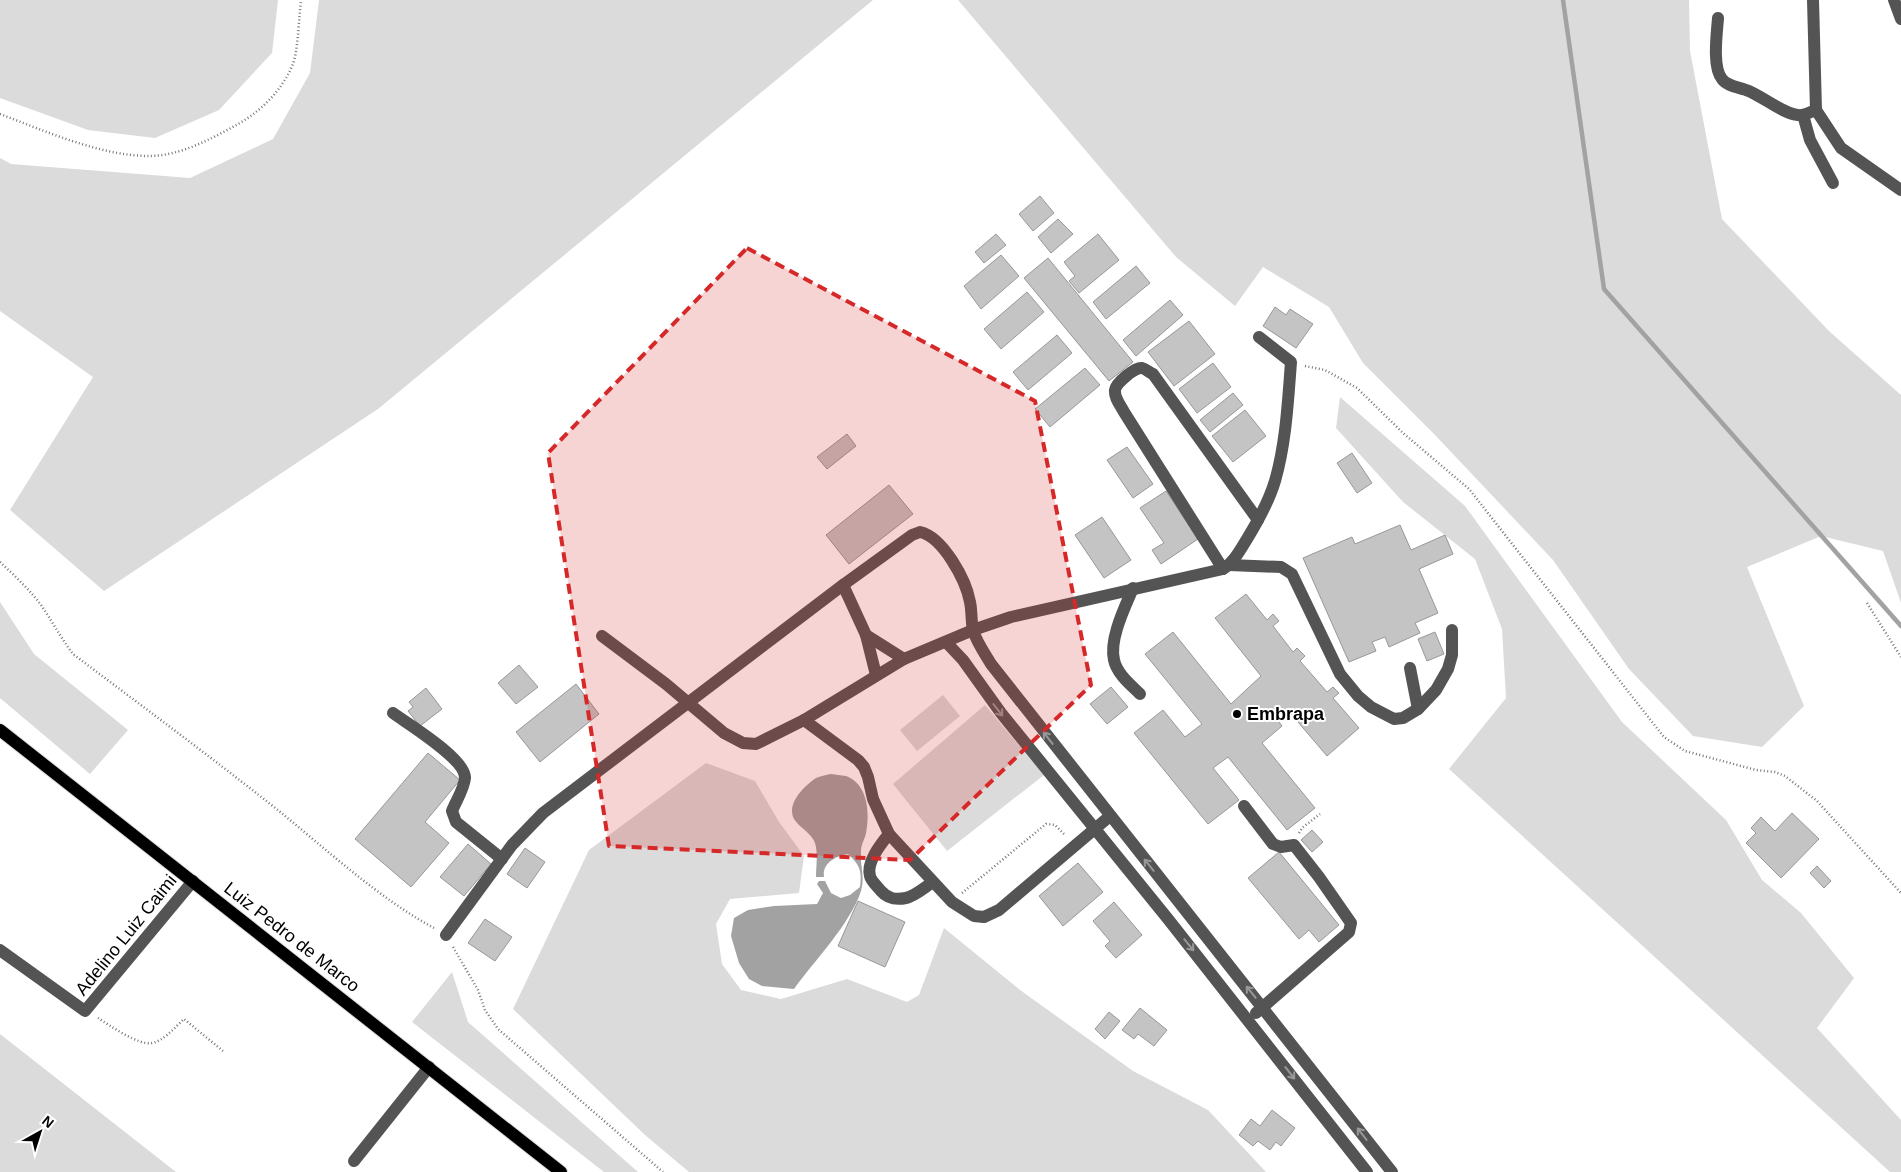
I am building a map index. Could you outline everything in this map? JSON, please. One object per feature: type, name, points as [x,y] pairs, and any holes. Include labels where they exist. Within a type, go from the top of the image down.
[{"type":"main road","name":"Luiz Pedro de Marco","points":[[0,730],[561,1172]]},
{"type":"street","points":[[1813,0],[1816,110],[1841,148],[1901,190]]},
{"type":"street","points":[[1894,0],[1901,18]]},
{"type":"street","points":[[1718,18],[1716,55],[1718,72],[1727,84],[1749,91],[1791,114],[1803,115],[1816,110]]},
{"type":"street","points":[[1803,115],[1810,140],[1833,183]]},
{"type":"street","points":[[1226,567],[1258,520],[1275,482],[1288,404],[1291,362],[1259,337]]},
{"type":"street","points":[[1226,567],[1124,412],[1116,398],[1116,386],[1135,369],[1143,368],[1153,374],[1258,520]]},
{"type":"street","points":[[446,935],[526,828],[543,813],[843,585],[912,535],[920,532],[926,533],[931,535],[955,565],[970,602],[973,630],[991,664],[1392,1172]]},
{"type":"street","points":[[602,636],[666,684],[687,704],[724,733],[743,743],[756,744],[804,720],[904,659],[973,630],[1011,617],[1226,567],[1281,567],[1292,574],[1340,674],[1358,696],[1371,708],[1394,719],[1403,718],[1418,709],[1436,690],[1448,668],[1452,655],[1452,630]]},
{"type":"street","points":[[843,585],[866,634],[876,675]]},
{"type":"street","points":[[1133,588],[1120,622],[1113,648],[1114,660],[1120,673],[1140,694]]},
{"type":"street","points":[[866,634],[904,659]]},
{"type":"street","points":[[946,642],[956,651],[1001,714],[1096,828],[1367,1172]]},
{"type":"street","points":[[975,676],[991,664]]},
{"type":"street","points":[[1410,668],[1418,709]]},
{"type":"street","points":[[393,714],[427,737],[458,762],[465,777],[452,811],[453,816],[462,827],[502,859]]},
{"type":"street","points":[[804,720],[858,760],[864,767],[873,799],[888,834],[952,902],[974,916],[984,917],[992,915],[1110,816]]},
{"type":"street","points":[[1244,806],[1273,844],[1282,847],[1294,845],[1351,923],[1348,932],[1249,1020]]},
{"type":"street","points":[[888,834],[878,848],[870,865],[869,874],[870,878],[886,896],[894,899],[908,898],[932,882]]},
{"type":"street","name":"Adelino Luiz Caimi","points":[[85,1011],[193,881]]},
{"type":"street","points":[[1168,919],[1183,907]]},
{"type":"street","points":[[0,950],[85,1011]]},
{"type":"street","points":[[354,1161],[429,1067]]},
{"type":"path","points":[[0,114],[80,144],[116,152],[150,156],[180,150],[208,140],[240,124],[268,102],[284,82],[294,62],[301,0]]},
{"type":"path","points":[[1291,362],[1324,370],[1357,388],[1403,434],[1469,488],[1664,737],[1685,751],[1785,776],[1817,801],[1901,893]]},
{"type":"path","points":[[0,562],[40,604],[57,633],[73,654],[240,780],[380,892],[420,920],[446,935],[478,990],[485,1010],[498,1029],[663,1172]]},
{"type":"path","points":[[1867,603],[1901,657]]},
{"type":"path","points":[[1294,845],[1302,828],[1320,814]]},
{"type":"path","points":[[952,902],[1046,824],[1055,825],[1076,846]]},
{"type":"path","points":[[85,1011],[137,1040],[151,1044],[184,1019],[223,1051]]},
{"type":"highlighted area","points":[[747,248],[1035,401],[1091,685],[910,860],[609,846],[548,453]]},
{"type":"shaded area","points":[[0,0],[278,0],[272,53],[219,110],[155,138],[88,130],[0,98]]},
{"type":"shaded area","points":[[319,0],[873,0],[378,409],[104,591],[10,510],[93,377],[0,311],[0,158],[11,164],[190,178],[273,139],[310,73]]},
{"type":"shaded area","points":[[958,0],[1689,0],[1690,51],[1722,219],[1829,331],[1901,395],[1901,603],[1883,551],[1821,536],[1747,567],[1804,706],[1762,747],[1693,736],[1629,669],[1553,560],[1436,436],[1363,363],[1329,307],[1263,267],[1235,306],[1176,257]]},
{"type":"shaded area","points":[[1340,397],[1465,506],[1622,722],[1726,820],[1762,880],[1801,913],[1854,978],[1817,1028],[1901,1120],[1901,1172],[1890,1172],[1449,769],[1506,698],[1502,629],[1475,559],[1403,502],[1336,428]]},
{"type":"shaded area","points":[[0,602],[34,654],[128,730],[90,774],[0,698]]},
{"type":"shaded area","points":[[943,695],[960,716],[917,751],[900,730]]},
{"type":"shaded area","points":[[985,705],[1044,775],[947,851],[893,784]]},
{"type":"shaded area","points":[[706,763],[755,781],[779,822],[804,856],[799,893],[730,899],[716,924],[722,964],[741,990],[781,999],[847,979],[907,1002],[919,995],[944,928],[1020,990],[1133,1071],[1208,1110],[1266,1172],[689,1172],[645,1135],[513,1009],[589,850]]},
{"type":"shaded area","points":[[831,774],[846,776],[853,780],[859,785],[866,800],[868,817],[866,833],[861,848],[863,880],[861,892],[845,923],[794,989],[762,986],[749,979],[739,963],[731,936],[734,918],[748,910],[774,906],[817,904],[823,893],[817,884],[819,881],[825,881],[831,893],[841,898],[850,895],[860,887],[861,877],[859,869],[848,854],[839,856],[831,861],[825,868],[824,877],[816,877],[817,852],[815,843],[811,836],[796,822],[792,813],[794,802],[806,786],[816,778]]},
{"type":"shaded area","points":[[452,972],[468,1022],[638,1172],[604,1172],[412,1022]]},
{"type":"shaded area","points":[[0,1034],[176,1172],[0,1172]]},
{"type":"building","points":[[1040,196],[1054,213],[1033,231],[1019,214]]},
{"type":"building","points":[[1058,219],[1073,234],[1051,253],[1038,237]]},
{"type":"building","points":[[996,234],[1006,245],[984,263],[975,252]]},
{"type":"building","points":[[1098,234],[1119,260],[1079,293],[1069,281],[1075,276],[1064,262]]},
{"type":"building","points":[[1001,255],[1019,276],[981,309],[964,286]]},
{"type":"building","points":[[1048,258],[1133,362],[1109,381],[1024,278]]},
{"type":"building","points":[[1136,266],[1150,283],[1106,319],[1093,302]]},
{"type":"building","points":[[1027,292],[1044,312],[1001,349],[984,329]]},
{"type":"building","points":[[1170,300],[1183,315],[1136,356],[1123,340]]},
{"type":"building","points":[[1275,307],[1286,315],[1290,309],[1313,324],[1296,348],[1263,326]]},
{"type":"building","points":[[1189,321],[1215,354],[1174,386],[1148,352]]},
{"type":"building","points":[[1057,335],[1072,353],[1028,390],[1013,372]]},
{"type":"building","points":[[1213,363],[1231,387],[1197,413],[1179,389]]},
{"type":"building","points":[[1085,368],[1100,385],[1050,427],[1035,409]]},
{"type":"building","points":[[1233,393],[1243,405],[1210,432],[1200,420]]},
{"type":"building","points":[[1245,410],[1266,436],[1233,462],[1212,436]]},
{"type":"building","points":[[847,434],[856,446],[827,469],[817,457]]},
{"type":"building","points":[[1127,447],[1153,484],[1133,498],[1107,460]]},
{"type":"building","points":[[1352,453],[1372,483],[1357,493],[1337,463]]},
{"type":"building","points":[[889,485],[913,514],[849,564],[826,535]]},
{"type":"building","points":[[1166,491],[1198,539],[1161,564],[1152,550],[1164,543],[1140,508]]},
{"type":"building","points":[[1102,517],[1131,560],[1104,578],[1075,535]]},
{"type":"building","points":[[1400,525],[1411,550],[1445,535],[1453,554],[1419,569],[1438,613],[1415,623],[1420,633],[1389,647],[1385,637],[1372,642],[1376,651],[1349,662],[1303,558],[1352,537],[1355,544]]},
{"type":"building","name":"Embrapa","points":[[1246,594],[1267,620],[1273,614],[1279,621],[1273,626],[1293,652],[1297,648],[1305,656],[1300,661],[1327,692],[1333,687],[1339,693],[1333,698],[1359,728],[1327,756],[1286,708],[1276,718],[1282,726],[1262,743],[1315,808],[1287,830],[1228,757],[1213,768],[1239,800],[1208,824],[1134,733],[1163,710],[1185,737],[1202,724],[1145,654],[1173,632],[1231,704],[1261,676],[1215,618]]},
{"type":"building","points":[[1435,632],[1444,654],[1427,661],[1418,639]]},
{"type":"building","points":[[519,665],[538,687],[516,704],[498,683]]},
{"type":"building","points":[[576,684],[599,714],[540,762],[516,732]]},
{"type":"building","points":[[1111,687],[1128,707],[1107,724],[1090,704]]},
{"type":"building","points":[[426,688],[442,709],[420,726],[408,711],[413,707],[409,702]]},
{"type":"building","points":[[428,753],[460,780],[425,822],[449,843],[411,887],[355,839]]},
{"type":"building","points":[[1792,813],[1819,839],[1781,878],[1746,843],[1756,833],[1751,828],[1761,817],[1775,831]]},
{"type":"building","points":[[1312,830],[1323,842],[1312,852],[1301,840]]},
{"type":"building","points":[[468,844],[491,864],[464,896],[440,877]]},
{"type":"building","points":[[525,848],[545,862],[527,888],[507,874]]},
{"type":"building","points":[[1279,852],[1339,925],[1319,942],[1309,930],[1299,939],[1248,878]]},
{"type":"building","points":[[1078,863],[1103,892],[1063,926],[1039,896]]},
{"type":"building","points":[[1817,866],[1831,881],[1824,888],[1810,873]]},
{"type":"building","points":[[858,901],[905,922],[885,967],[838,946]]},
{"type":"building","points":[[1114,902],[1142,935],[1116,958],[1105,946],[1110,941],[1093,921]]},
{"type":"building","points":[[485,919],[512,937],[495,961],[468,943]]},
{"type":"building","points":[[1140,1008],[1167,1030],[1154,1046],[1138,1034],[1134,1039],[1122,1030]]},
{"type":"building","points":[[1109,1012],[1120,1021],[1105,1039],[1095,1029]]},
{"type":"building","points":[[1272,1110],[1295,1128],[1281,1146],[1276,1142],[1270,1150],[1258,1141],[1253,1146],[1239,1135],[1251,1119],[1260,1126]]},
{"type":"waterway","points":[[1563,0],[1604,289],[1901,626]]},
{"type":"place","name":"Embrapa","points":[[1237,714]]}]
